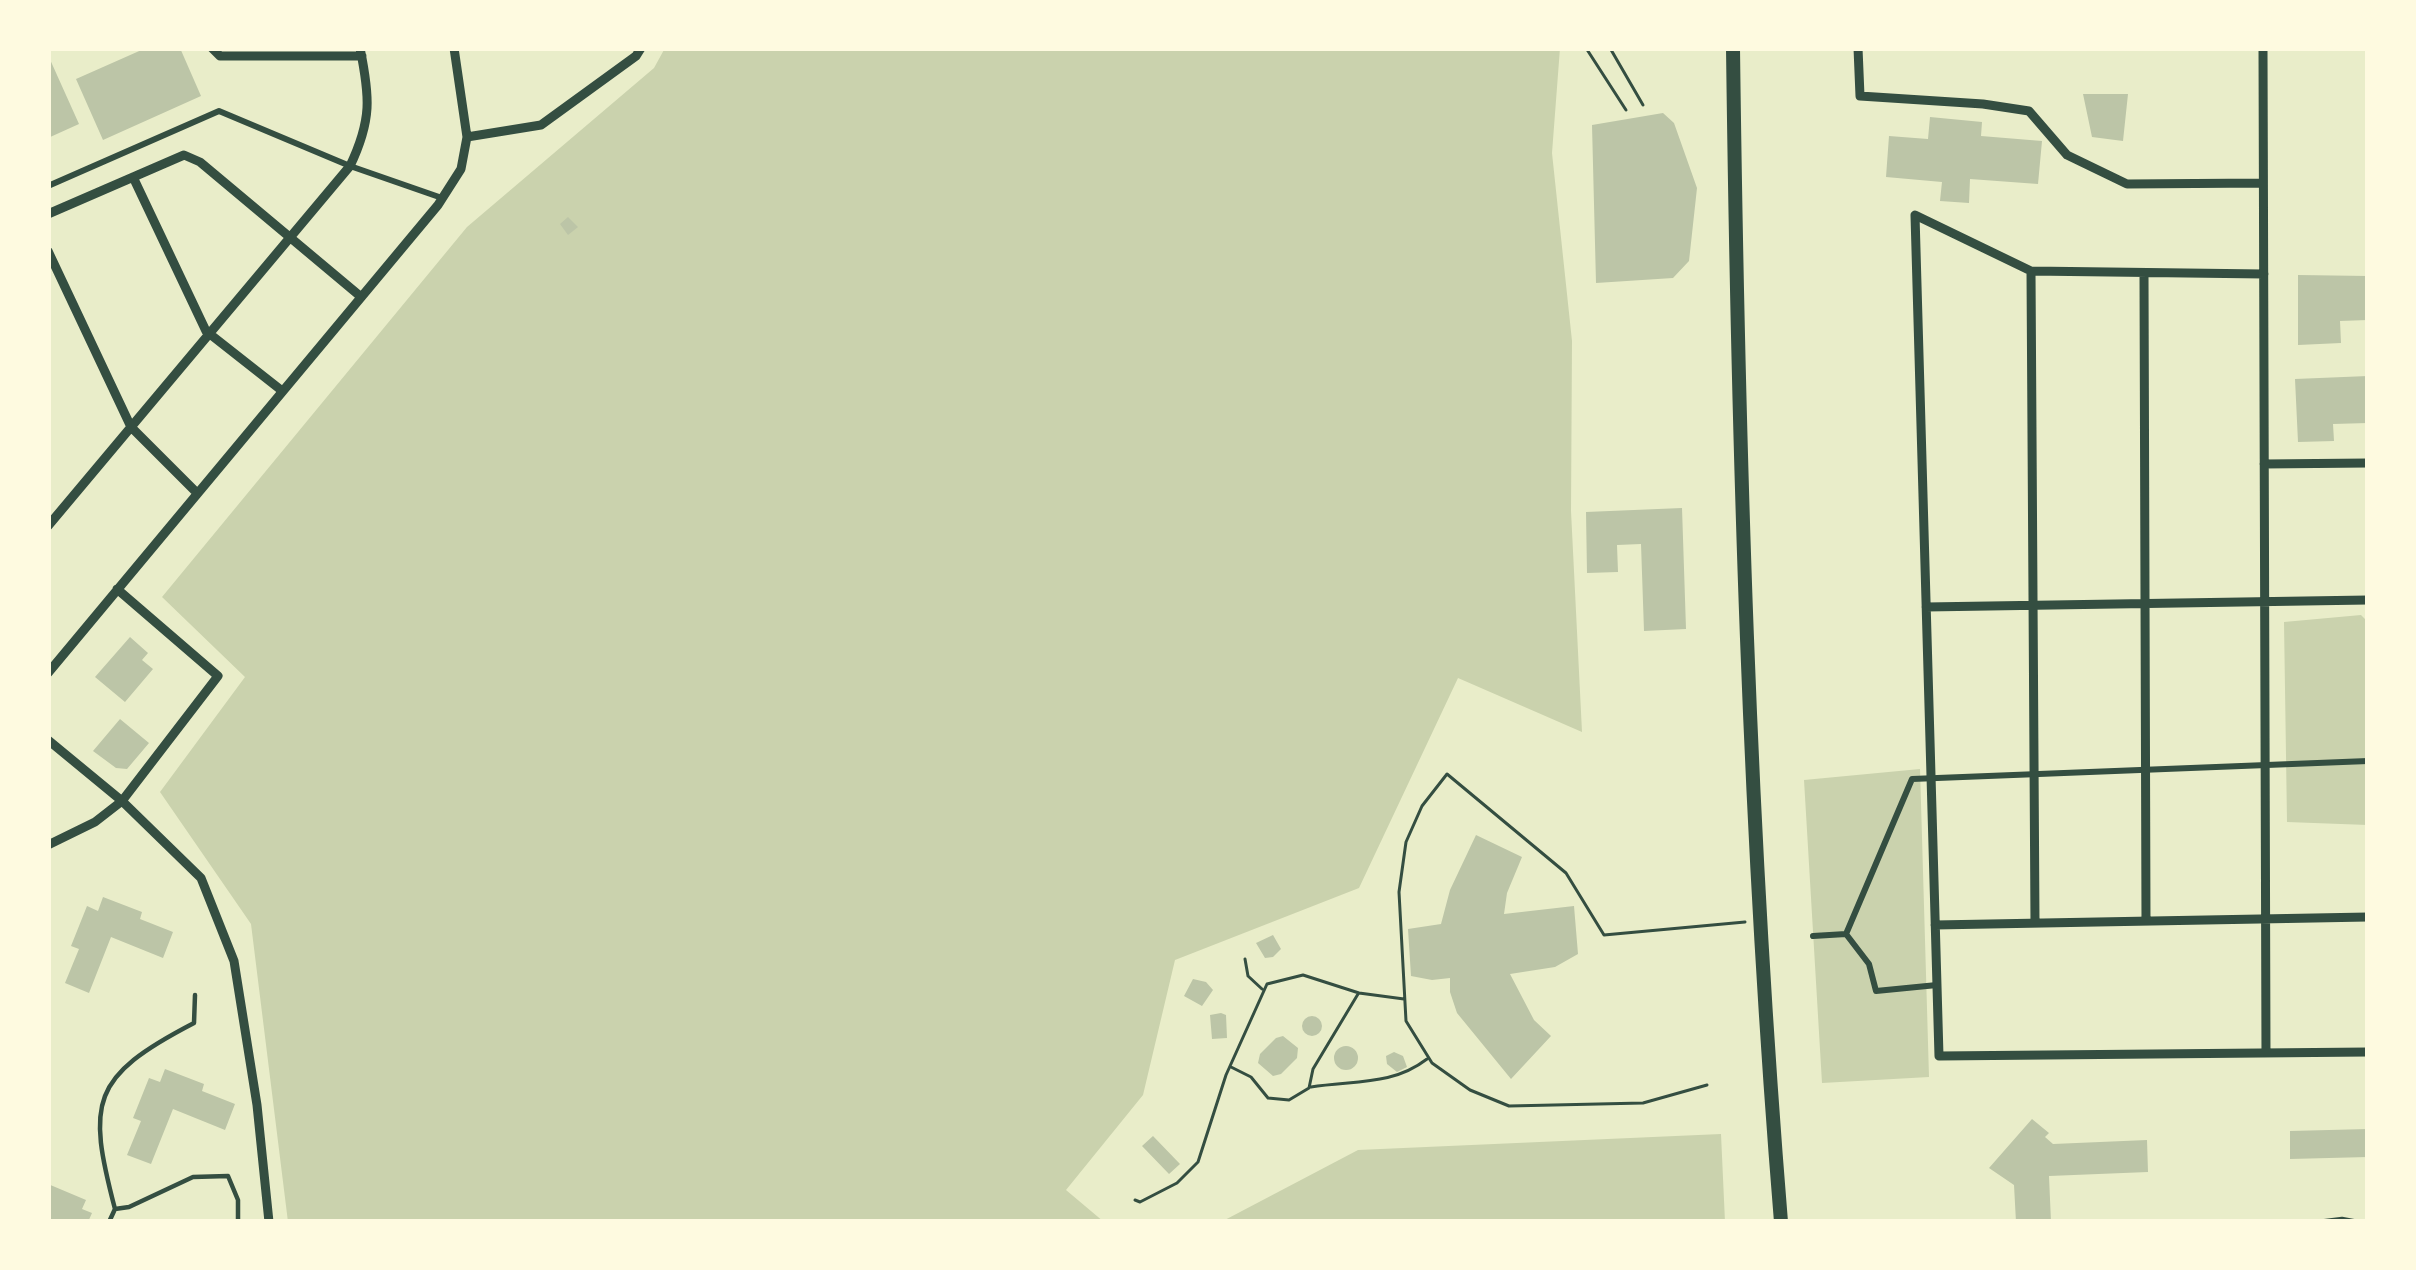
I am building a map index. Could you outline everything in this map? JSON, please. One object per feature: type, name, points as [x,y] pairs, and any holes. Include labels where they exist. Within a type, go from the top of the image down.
[{"type":"highway","points":[[1733,48],[1737,385],[1759,920],[1781,1222]]},
{"type":"street","points":[[49,523],[350,166],[368,118],[370,95],[361,52],[220,56],[212,48]]},
{"type":"street","points":[[48,673],[461,170],[467,137],[454,48]]},
{"type":"street","points":[[467,137],[541,125],[636,56],[640,48]]},
{"type":"street","points":[[1858,48],[1860,96],[2030,111],[2067,155],[2128,184],[2264,183]]},
{"type":"street","points":[[2263,48],[2266,1053]]},
{"type":"street","points":[[48,186],[219,111],[350,166],[442,198]]},
{"type":"street","points":[[48,214],[184,155],[200,162],[361,296]]},
{"type":"street","points":[[133,177],[209,333],[281,390]]},
{"type":"street","points":[[2264,274],[2032,271],[1915,215],[1939,1056],[2368,1052]]},
{"type":"street","points":[[48,251],[131,427],[197,493]]},
{"type":"street","points":[[2032,271],[2035,923]]},
{"type":"street","points":[[2144,274],[2146,921]]},
{"type":"street","points":[[2264,464],[2368,464]]},
{"type":"street","points":[[48,845],[95,822],[122,801],[218,676],[117,589]]},
{"type":"street","points":[[1926,607],[2368,600]]},
{"type":"street","points":[[48,740],[122,801],[201,878],[234,961],[257,1105],[269,1222]]},
{"type":"street","points":[[1846,934],[1912,779],[2368,761]]},
{"type":"street","points":[[1935,925],[2368,917]]},
{"type":"street","points":[[1814,936],[1846,934]]},
{"type":"street","points":[[1846,934],[1869,964],[1876,991],[1937,986]]},
{"type":"lane","points":[[109,1222],[115,1209],[99,1147],[99,1104],[116,1078],[142,1055],[194,1024],[195,995]]},
{"type":"lane","points":[[115,1209],[193,1177],[228,1177],[238,1199],[238,1222]]},
{"type":"lane","points":[[2318,1222],[2358,1222]]},
{"type":"path","points":[[1586,48],[1626,110]]},
{"type":"path","points":[[1610,48],[1643,105]]},
{"type":"path","points":[[1706,1085],[1643,1103],[1509,1106],[1470,1090],[1428,1058],[1406,1021],[1399,892],[1406,842],[1422,806],[1447,774],[1565,873],[1604,935],[1759,920]]},
{"type":"path","points":[[1245,959],[1248,976],[1264,991]]},
{"type":"path","points":[[1135,1199],[1140,1202],[1177,1184],[1198,1162],[1230,1066],[1268,983],[1303,975],[1359,993],[1406,1000]]},
{"type":"path","points":[[1309,1088],[1313,1069],[1359,993]]},
{"type":"path","points":[[1230,1066],[1251,1077],[1268,1098],[1289,1100],[1309,1088],[1396,1079],[1428,1058]]},
{"type":"green space","points":[[665,48],[1560,48],[1552,153],[1572,341],[1571,511],[1582,732],[1458,678],[1359,888],[1175,960],[1143,1095],[1066,1190],[1104,1222],[288,1222],[251,924],[160,792],[245,677],[162,597],[467,227],[654,68]]},
{"type":"green space","points":[[2361,615],[2368,622],[2368,825],[2287,822],[2284,622]]},
{"type":"green space","points":[[1920,769],[1929,1077],[1822,1083],[1804,780]]},
{"type":"green space","points":[[1721,1134],[1725,1222],[1221,1222],[1358,1150]]},
{"type":"building","points":[[146,48],[180,48],[201,96],[103,140],[76,79]]},
{"type":"building","points":[[48,55],[79,124],[48,138]]},
{"type":"building","points":[[2083,94],[2128,94],[2123,141],[2092,137]]},
{"type":"building","points":[[1663,113],[1674,123],[1697,188],[1689,261],[1673,278],[1596,283],[1592,125]]},
{"type":"building","points":[[1930,117],[1982,122],[1981,136],[2042,141],[2038,184],[1970,179],[1969,203],[1940,201],[1942,182],[1886,177],[1889,136],[1928,139]]},
{"type":"building","points":[[568,217],[578,227],[568,235],[560,224]]},
{"type":"building","points":[[2298,275],[2368,276],[2368,320],[2340,321],[2341,343],[2298,345]]},
{"type":"building","points":[[2368,376],[2368,423],[2333,424],[2334,441],[2298,442],[2295,379]]},
{"type":"building","points":[[1682,508],[1686,629],[1644,631],[1641,544],[1617,545],[1618,572],[1587,573],[1586,512]]},
{"type":"building","points":[[130,637],[148,653],[142,660],[153,669],[125,702],[95,677]]},
{"type":"building","points":[[120,719],[149,743],[127,769],[116,768],[93,751]]},
{"type":"building","points":[[1476,835],[1522,857],[1504,914],[1574,906],[1578,954],[1555,967],[1510,974],[1534,1020],[1551,1036],[1511,1079],[1457,1013],[1450,978],[1411,976],[1408,929],[1441,924],[1450,890]]},
{"type":"building","points":[[103,897],[142,912],[140,919],[173,932],[163,958],[111,937],[89,993],[65,983],[79,949],[71,946],[87,906],[98,911]]},
{"type":"building","points":[[1273,935],[1281,949],[1265,958],[1256,943]]},
{"type":"building","points":[[1193,979],[1206,982],[1213,990],[1202,1006],[1184,996]]},
{"type":"building","points":[[1210,1015],[1226,1015],[1227,1038],[1212,1039]]},
{"type":"building","points":[[1312,1016],[1322,1026],[1312,1036],[1302,1026]]},
{"type":"building","points":[[1283,1036],[1298,1048],[1297,1058],[1273,1076],[1258,1063],[1260,1054]]},
{"type":"building","points":[[1346,1046],[1358,1058],[1346,1070],[1334,1058]]},
{"type":"building","points":[[1394,1052],[1403,1056],[1407,1067],[1397,1072],[1387,1064],[1386,1056]]},
{"type":"building","points":[[165,1069],[204,1084],[202,1091],[235,1104],[225,1130],[173,1109],[151,1164],[127,1155],[141,1121],[133,1118],[149,1078],[160,1082]]},
{"type":"building","points":[[2032,1119],[2049,1133],[2045,1137],[2053,1144],[2147,1140],[2148,1172],[2049,1176],[2051,1222],[2016,1222],[2014,1185],[1989,1168]]},
{"type":"building","points":[[2368,1129],[2368,1157],[2290,1159],[2290,1131]]},
{"type":"building","points":[[1153,1136],[1180,1164],[1169,1174],[1142,1146]]},
{"type":"building","points":[[48,1184],[86,1200],[82,1209],[92,1213],[88,1222],[48,1222]]}]
